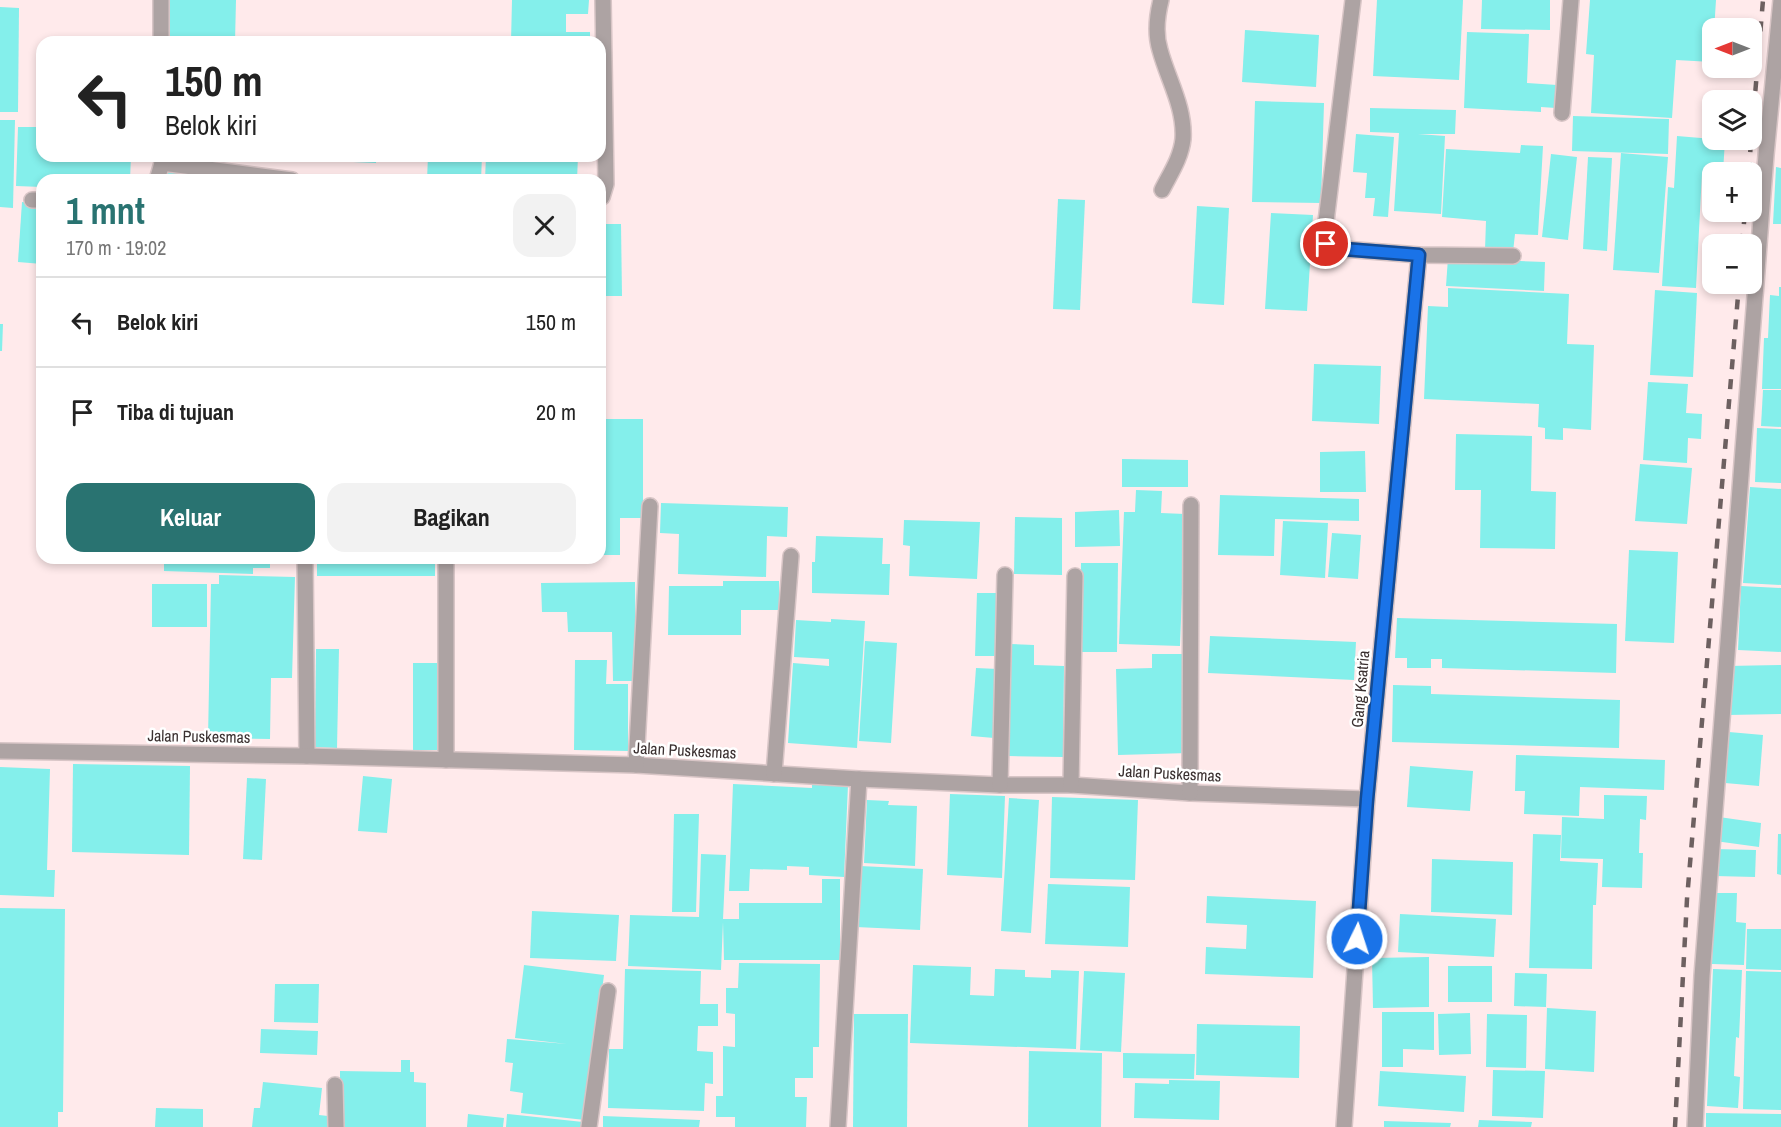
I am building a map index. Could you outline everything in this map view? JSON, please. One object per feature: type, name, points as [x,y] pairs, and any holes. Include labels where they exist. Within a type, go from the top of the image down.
[{"type":"street","points":[[161,0],[161,36]]},
{"type":"street","points":[[603,0],[604,36]]},
{"type":"street","points":[[1161,0],[1157,35],[1160,51],[1178,101],[1183,140],[1179,156],[1162,190]]},
{"type":"street","points":[[1353,0],[1324,238],[1326,244],[1331,248],[1419,255],[1513,256]]},
{"type":"street","points":[[1562,112],[1571,0]]},
{"type":"street","points":[[1695,1127],[1702,976],[1780,0]]},
{"type":"street","points":[[175,162],[253,174]]},
{"type":"street","name":"Gang Ksatria","points":[[1344,1127],[1367,799],[1419,255]]},
{"type":"street","points":[[636,765],[650,506]]},
{"type":"street","points":[[1190,794],[1191,506]]},
{"type":"street","points":[[774,774],[791,556]]},
{"type":"street","points":[[305,564],[307,756]]},
{"type":"street","points":[[446,564],[446,760]]},
{"type":"street","points":[[1000,785],[1005,575]]},
{"type":"street","points":[[1071,785],[1075,576]]},
{"type":"street","name":"Jalan Puskesmas","points":[[0,751],[636,765],[859,779],[1000,785],[1071,785],[1190,794],[1367,799]]},
{"type":"street","points":[[838,1127],[859,779]]},
{"type":"street","points":[[590,1127],[608,991]]},
{"type":"street","points":[[335,1085],[336,1127]]},
{"type":"building","points":[[168,0],[236,0],[235,36],[167,36]]},
{"type":"building","points":[[512,0],[589,0],[588,14],[566,14],[566,32],[590,32],[590,36],[511,36]]},
{"type":"building","points":[[1377,0],[1463,0],[1459,80],[1373,76]]},
{"type":"building","points":[[1482,0],[1550,0],[1550,30],[1481,29]]},
{"type":"building","points":[[1590,0],[1716,0],[1715,18],[1702,18],[1702,61],[1676,60],[1672,118],[1591,113],[1594,55],[1586,54]]},
{"type":"building","points":[[0,7],[19,8],[18,112],[0,112]]},
{"type":"building","points":[[1245,30],[1319,35],[1316,87],[1242,82]]},
{"type":"building","points":[[1467,32],[1529,34],[1527,83],[1557,85],[1556,108],[1541,107],[1541,112],[1464,108]]},
{"type":"building","points":[[1255,101],[1324,103],[1321,203],[1252,202]]},
{"type":"building","points":[[1370,108],[1456,110],[1455,134],[1418,134],[1445,136],[1441,214],[1394,211],[1399,133],[1370,132]]},
{"type":"building","points":[[1573,116],[1669,119],[1668,154],[1572,151]]},
{"type":"building","points":[[0,120],[15,120],[13,208],[0,207]]},
{"type":"building","points":[[18,127],[36,127],[36,162],[131,162],[130,174],[36,174],[36,187],[16,186]]},
{"type":"building","points":[[1356,134],[1394,137],[1388,217],[1373,216],[1375,198],[1365,198],[1367,173],[1353,172]]},
{"type":"building","points":[[1677,136],[1702,138],[1702,150],[1724,150],[1724,162],[1702,162],[1696,288],[1662,286],[1668,187],[1674,188]]},
{"type":"building","points":[[1521,145],[1543,146],[1538,235],[1515,234],[1513,252],[1485,250],[1486,221],[1442,217],[1446,149],[1520,153]]},
{"type":"building","points":[[1621,153],[1668,157],[1659,273],[1613,270]]},
{"type":"building","points":[[1551,154],[1577,157],[1568,240],[1542,237]]},
{"type":"building","points":[[1588,157],[1612,158],[1607,251],[1583,249]]},
{"type":"building","points":[[428,162],[482,162],[481,174],[427,174]]},
{"type":"building","points":[[486,162],[578,162],[577,174],[485,174]]},
{"type":"building","points":[[1776,167],[1781,168],[1781,224],[1773,224]]},
{"type":"building","points":[[163,172],[186,173],[186,174],[163,174]]},
{"type":"building","points":[[189,173],[221,173],[221,174]]},
{"type":"building","points":[[1058,199],[1085,200],[1080,310],[1053,309]]},
{"type":"building","points":[[22,202],[36,203],[36,264],[18,262]]},
{"type":"building","points":[[1197,206],[1229,208],[1224,305],[1192,303]]},
{"type":"building","points":[[1271,213],[1313,215],[1307,311],[1265,309]]},
{"type":"building","points":[[606,224],[621,224],[622,296],[606,296]]},
{"type":"building","points":[[1448,258],[1545,262],[1544,291],[1446,286]]},
{"type":"building","points":[[1779,287],[1781,287],[1781,389],[1762,389],[1764,338],[1768,338],[1770,295],[1779,296]]},
{"type":"building","points":[[1448,288],[1569,294],[1567,344],[1594,345],[1591,430],[1563,428],[1563,440],[1545,439],[1545,428],[1538,427],[1539,404],[1424,399],[1428,306],[1448,307]]},
{"type":"building","points":[[1655,290],[1697,293],[1693,377],[1650,375]]},
{"type":"building","points":[[0,324],[3,324],[2,351],[0,351]]},
{"type":"building","points":[[1314,364],[1381,366],[1379,424],[1312,421]]},
{"type":"building","points":[[1648,382],[1688,384],[1686,413],[1702,414],[1701,439],[1688,438],[1687,463],[1643,460]]},
{"type":"building","points":[[1763,390],[1781,390],[1781,427],[1761,426]]},
{"type":"building","points":[[606,419],[643,419],[643,518],[620,518],[620,555],[606,555]]},
{"type":"building","points":[[1757,428],[1781,429],[1781,483],[1755,482]]},
{"type":"building","points":[[1456,434],[1532,436],[1531,491],[1556,492],[1555,549],[1480,548],[1481,490],[1455,490]]},
{"type":"building","points":[[1365,451],[1366,492],[1320,492],[1320,452]]},
{"type":"building","points":[[1122,459],[1188,460],[1188,487],[1122,487]]},
{"type":"building","points":[[1640,464],[1692,468],[1687,524],[1635,521]]},
{"type":"building","points":[[1750,487],[1781,489],[1781,585],[1743,583]]},
{"type":"building","points":[[1136,490],[1162,491],[1161,513],[1185,514],[1180,646],[1119,644],[1124,512],[1135,512]]},
{"type":"building","points":[[1220,495],[1359,499],[1359,521],[1275,519],[1274,556],[1218,555]]},
{"type":"building","points":[[661,503],[788,507],[787,537],[767,536],[766,577],[678,574],[679,534],[660,533]]},
{"type":"building","points":[[1119,510],[1120,546],[1075,547],[1075,512]]},
{"type":"building","points":[[1015,517],[1062,518],[1062,575],[1014,574]]},
{"type":"building","points":[[904,520],[980,522],[977,579],[909,576],[910,546],[903,545]]},
{"type":"building","points":[[1283,521],[1328,523],[1325,578],[1280,575]]},
{"type":"building","points":[[1332,533],[1361,535],[1358,579],[1328,577]]},
{"type":"building","points":[[816,536],[883,538],[882,564],[890,564],[889,595],[812,593],[812,562],[815,562]]},
{"type":"building","points":[[1629,550],[1678,552],[1674,643],[1625,641]]},
{"type":"building","points":[[1081,563],[1118,563],[1117,652],[1080,652]]},
{"type":"building","points":[[164,564],[270,564],[270,568],[253,568],[253,574],[164,571]]},
{"type":"building","points":[[317,564],[435,564],[435,576],[317,576]]},
{"type":"building","points":[[219,575],[295,577],[292,678],[271,678],[270,739],[208,738],[211,584],[219,584]]},
{"type":"building","points":[[723,581],[779,581],[779,610],[741,610],[741,635],[668,635],[669,586],[723,586]]},
{"type":"building","points":[[635,582],[636,681],[613,681],[612,632],[568,632],[567,612],[542,612],[541,583]]},
{"type":"building","points":[[152,584],[207,584],[207,627],[152,627]]},
{"type":"building","points":[[1741,586],[1781,588],[1781,652],[1738,650]]},
{"type":"building","points":[[977,593],[1000,593],[998,656],[975,656]]},
{"type":"building","points":[[1397,618],[1617,624],[1616,673],[1442,668],[1442,659],[1431,659],[1431,668],[1407,668],[1407,658],[1395,658]]},
{"type":"building","points":[[831,619],[865,621],[857,748],[788,743],[793,663],[829,666],[829,659],[794,657],[796,620],[831,622]]},
{"type":"building","points":[[1210,636],[1356,642],[1354,680],[1208,673]]},
{"type":"building","points":[[865,641],[897,643],[891,743],[859,741]]},
{"type":"building","points":[[1010,644],[1034,645],[1034,665],[1064,666],[1063,757],[1009,756]]},
{"type":"building","points":[[316,649],[339,649],[337,748],[315,747]]},
{"type":"building","points":[[1152,654],[1188,654],[1189,753],[1118,755],[1116,669],[1152,668]]},
{"type":"building","points":[[575,660],[607,660],[606,684],[628,684],[628,751],[574,750]]},
{"type":"building","points":[[413,663],[440,663],[440,750],[413,750]]},
{"type":"building","points":[[1781,665],[1781,714],[1728,715],[1727,666]]},
{"type":"building","points":[[976,668],[998,669],[994,738],[971,736]]},
{"type":"building","points":[[1393,685],[1431,686],[1431,694],[1620,700],[1619,748],[1392,742]]},
{"type":"building","points":[[1729,732],[1763,735],[1759,786],[1725,783]]},
{"type":"building","points":[[1516,755],[1665,760],[1664,790],[1580,787],[1579,816],[1524,814],[1525,791],[1515,791]]},
{"type":"building","points":[[73,764],[190,766],[189,855],[72,852]]},
{"type":"building","points":[[1410,766],[1473,771],[1470,811],[1407,807]]},
{"type":"building","points":[[0,767],[50,769],[47,870],[55,870],[54,897],[0,895]]},
{"type":"building","points":[[363,776],[392,779],[387,833],[358,831]]},
{"type":"building","points":[[247,778],[266,779],[262,860],[243,859]]},
{"type":"building","points":[[812,783],[848,785],[844,877],[809,875],[809,867],[787,866],[787,870],[750,869],[749,891],[729,891],[733,784],[812,788]]},
{"type":"building","points":[[950,794],[1005,796],[1002,878],[947,875]]},
{"type":"building","points":[[1604,795],[1647,796],[1646,820],[1640,819],[1639,853],[1643,853],[1642,888],[1602,887],[1603,859],[1561,858],[1562,817],[1604,819]]},
{"type":"building","points":[[1052,797],[1138,800],[1135,880],[1050,878]]},
{"type":"building","points":[[1009,798],[1039,800],[1031,933],[1001,931]]},
{"type":"building","points":[[867,800],[889,801],[888,805],[917,806],[915,866],[864,863]]},
{"type":"building","points":[[674,814],[699,814],[696,912],[672,912]]},
{"type":"building","points":[[1719,817],[1761,823],[1759,847],[1715,841]]},
{"type":"building","points":[[1533,834],[1561,835],[1560,861],[1598,863],[1596,905],[1593,905],[1592,969],[1529,968]]},
{"type":"building","points":[[1778,834],[1781,834],[1781,875],[1777,874]]},
{"type":"building","points":[[1715,849],[1756,850],[1755,877],[1715,876]]},
{"type":"building","points":[[701,854],[726,855],[723,919],[739,919],[739,903],[822,903],[822,879],[840,879],[840,960],[724,960],[723,922],[721,970],[628,966],[630,915],[699,917]]},
{"type":"building","points":[[1432,859],[1513,862],[1512,915],[1431,912]]},
{"type":"building","points":[[860,866],[923,869],[920,930],[856,927]]},
{"type":"building","points":[[1048,884],[1130,887],[1128,947],[1045,944]]},
{"type":"building","points":[[1714,893],[1737,893],[1736,922],[1746,923],[1744,965],[1712,964]]},
{"type":"building","points":[[1207,896],[1316,901],[1313,978],[1205,974],[1206,947],[1246,949],[1247,925],[1206,923]]},
{"type":"building","points":[[0,908],[65,909],[63,1112],[58,1112],[58,1127],[0,1127]]},
{"type":"building","points":[[532,911],[619,915],[616,961],[530,958]]},
{"type":"building","points":[[1400,914],[1496,919],[1494,957],[1398,952]]},
{"type":"building","points":[[1747,929],[1781,929],[1781,970],[1746,969]]},
{"type":"building","points":[[1429,957],[1429,1007],[1373,1008],[1372,958]]},
{"type":"building","points":[[739,963],[820,964],[819,1047],[813,1047],[813,1078],[795,1078],[795,1097],[807,1097],[806,1127],[735,1127],[735,1117],[716,1117],[716,1096],[723,1096],[723,1046],[735,1047],[735,1014],[726,1013],[726,988],[738,988]]},
{"type":"building","points":[[524,965],[604,975],[585,1120],[521,1113],[523,1093],[510,1091],[513,1063],[505,1062],[507,1039],[567,1044],[515,1038]]},
{"type":"building","points":[[913,965],[971,967],[970,995],[994,996],[995,969],[1025,970],[1025,977],[1051,978],[1051,970],[1079,971],[1076,1049],[910,1043]]},
{"type":"building","points":[[1448,966],[1492,966],[1492,1002],[1448,1002]]},
{"type":"building","points":[[625,969],[701,971],[700,1004],[718,1004],[718,1026],[698,1026],[697,1051],[713,1052],[713,1084],[705,1083],[704,1111],[608,1108],[609,1049],[623,1049]]},
{"type":"building","points":[[1713,969],[1742,970],[1739,1038],[1736,1037],[1734,1076],[1740,1077],[1738,1108],[1707,1106]]},
{"type":"building","points":[[1084,971],[1125,973],[1121,1052],[1080,1050]]},
{"type":"building","points":[[1746,971],[1781,972],[1781,1110],[1743,1109]]},
{"type":"building","points":[[1515,973],[1547,974],[1546,1007],[1514,1006]]},
{"type":"building","points":[[275,984],[319,984],[318,1023],[274,1022]]},
{"type":"building","points":[[1547,1008],[1596,1011],[1594,1072],[1545,1069]]},
{"type":"building","points":[[1382,1012],[1434,1012],[1434,1050],[1403,1049],[1403,1067],[1382,1067]]},
{"type":"building","points":[[1470,1013],[1471,1054],[1439,1055],[1438,1014]]},
{"type":"building","points":[[854,1014],[908,1014],[907,1127],[853,1127]]},
{"type":"building","points":[[1487,1014],[1527,1015],[1526,1068],[1486,1067]]},
{"type":"building","points":[[1197,1024],[1300,1026],[1299,1078],[1196,1075]]},
{"type":"building","points":[[261,1029],[318,1031],[317,1055],[260,1053]]},
{"type":"building","points":[[1029,1051],[1102,1053],[1101,1127],[1028,1127]]},
{"type":"building","points":[[1123,1053],[1195,1054],[1194,1079],[1123,1078]]},
{"type":"building","points":[[401,1060],[410,1060],[410,1072],[414,1072],[414,1082],[426,1083],[426,1127],[340,1127],[340,1071],[401,1072]]},
{"type":"building","points":[[1493,1070],[1545,1071],[1543,1118],[1492,1116]]},
{"type":"building","points":[[1380,1071],[1466,1076],[1464,1112],[1378,1106]]},
{"type":"building","points":[[1169,1080],[1220,1081],[1219,1120],[1134,1118],[1135,1083],[1169,1084]]},
{"type":"building","points":[[263,1082],[322,1088],[319,1115],[328,1116],[327,1127],[252,1127],[254,1108],[260,1108]]},
{"type":"building","points":[[156,1108],[203,1109],[203,1127],[155,1127]]},
{"type":"building","points":[[1706,1113],[1781,1114],[1781,1127],[1706,1127]]},
{"type":"building","points":[[468,1114],[504,1118],[503,1127],[467,1127]]},
{"type":"building","points":[[507,1114],[583,1122],[583,1127],[506,1127]]},
{"type":"building","points":[[603,1116],[700,1120],[699,1127],[603,1127]]},
{"type":"building","points":[[1479,1120],[1532,1122],[1531,1127],[1478,1127]]},
{"type":"building","points":[[1384,1121],[1451,1123],[1450,1127],[1384,1127]]},
{"type":"railway","points":[[1755,90],[1763,0]]},
{"type":"railway","points":[[1750,150],[1750,162]]},
{"type":"railway","points":[[1743,234],[1744,222]]},
{"type":"railway","points":[[1675,1127],[1687,899],[1738,294]]},
{"type":"route","points":[[1326,244],[1331,248],[1419,255],[1367,799],[1357,939]]}]
